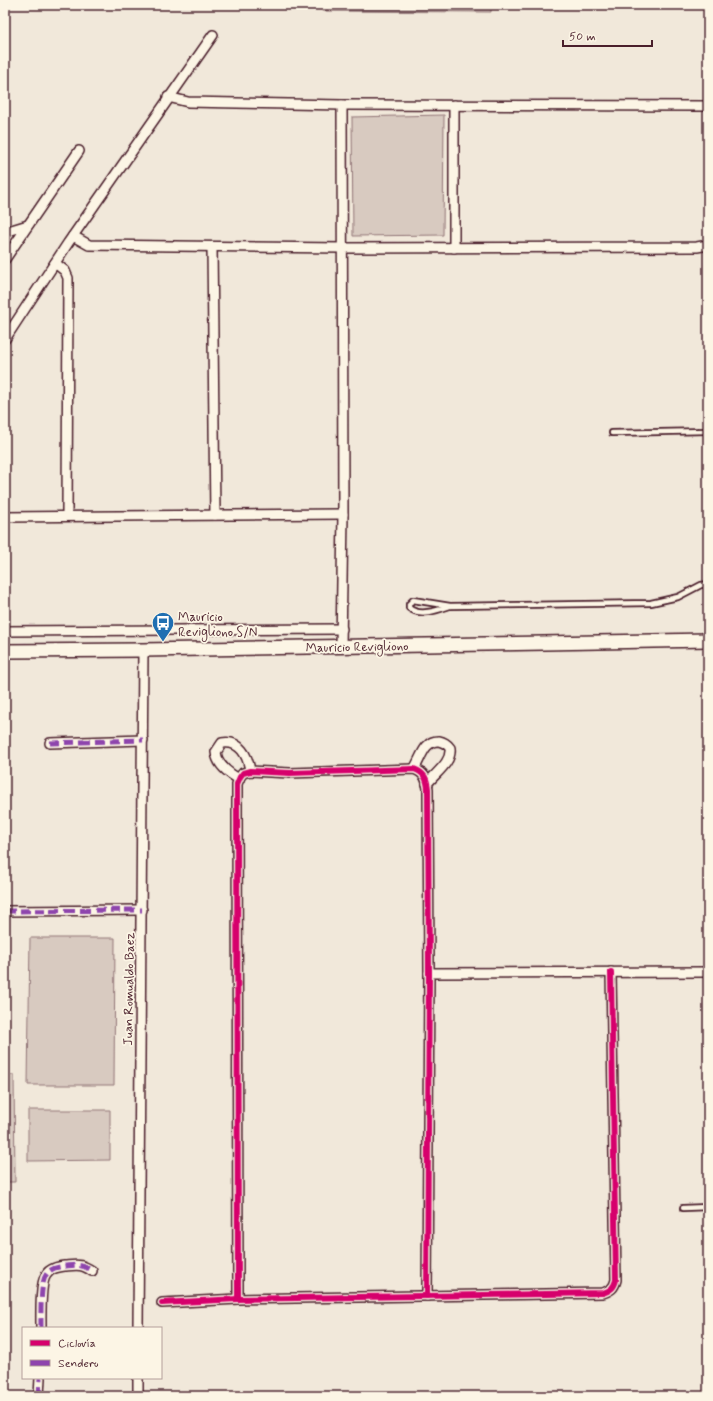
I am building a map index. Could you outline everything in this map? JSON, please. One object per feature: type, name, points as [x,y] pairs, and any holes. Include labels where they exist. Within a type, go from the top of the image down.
[{"type":"main road","name":"Mauricio Revigliono","points":[[5,651],[342,647],[708,640]]},
{"type":"street","points":[[5,339],[73,236],[213,34]]},
{"type":"street","points":[[168,97],[188,102],[342,105],[454,104],[708,106]]},
{"type":"street","points":[[454,104],[454,248]]},
{"type":"street","points":[[342,105],[342,647]]},
{"type":"street","points":[[5,258],[79,151]]},
{"type":"street","points":[[5,232],[28,225]]},
{"type":"street","points":[[73,236],[90,245],[212,248],[697,247],[708,245]]},
{"type":"street","points":[[212,248],[215,515]]},
{"type":"street","points":[[55,263],[65,271],[68,278],[67,515]]},
{"type":"street","points":[[5,517],[67,515],[343,514]]},
{"type":"street","points":[[5,631],[342,629]]},
{"type":"street","name":"Juan Romualdo Baez","points":[[138,1327],[143,650]]},
{"type":"street","points":[[50,743],[143,740]]},
{"type":"street","points":[[414,769],[429,743],[441,741],[447,744],[450,748],[449,758],[427,784]]},
{"type":"street","points":[[239,779],[230,774],[216,757],[216,752],[222,743],[233,744],[240,748],[249,761],[250,771]]},
{"type":"street","points":[[238,1299],[237,784],[243,773],[250,771],[290,773],[414,769],[424,774],[427,779],[429,973],[427,1296]]},
{"type":"street","points":[[5,911],[142,910]]},
{"type":"street","points":[[162,1303],[238,1299],[603,1293],[610,1291],[616,1280],[611,972]]},
{"type":"street","points":[[429,973],[707,973]]},
{"type":"street","points":[[41,1327],[42,1288],[45,1275],[50,1270],[56,1268],[77,1265],[84,1266],[92,1271]]},
{"type":"street","points":[[39,1396],[40,1379]]},
{"type":"street","points":[[138,1379],[138,1396]]},
{"type":"lane","points":[[612,433],[708,431]]},
{"type":"lane","points":[[450,606],[436,611],[414,612],[409,608],[409,604],[413,600],[450,606],[651,603],[678,597],[701,585],[708,584]]},
{"type":"lane","points":[[683,1208],[708,1208]]},
{"type":"shaded area","points":[[322,5],[491,5],[491,12],[322,11]]},
{"type":"shaded area","points":[[444,115],[443,235],[353,236],[352,117]]},
{"type":"shaded area","points":[[30,938],[115,938],[114,1085],[28,1085]]},
{"type":"shaded area","points":[[5,1075],[14,1075],[15,1182],[5,1182]]},
{"type":"shaded area","points":[[28,1110],[110,1110],[110,1160],[28,1161]]},
{"type":"marked path","points":[[50,743],[143,740]]},
{"type":"marked path","points":[[5,911],[142,910]]},
{"type":"marked path","points":[[41,1327],[42,1292],[46,1275],[52,1269],[57,1267],[73,1265],[82,1266],[92,1271]]},
{"type":"marked path","points":[[39,1396],[40,1379]]},
{"type":"cycle path","points":[[238,1299],[237,784],[243,773],[250,771],[290,773],[414,769],[421,772],[426,779],[428,789],[429,973],[427,1296]]},
{"type":"cycle path","points":[[162,1303],[238,1299],[603,1293],[610,1290],[616,1280],[611,972]]},
{"type":"place","name":"Mauricio Revigliono S/N","points":[[163,642]]}]
